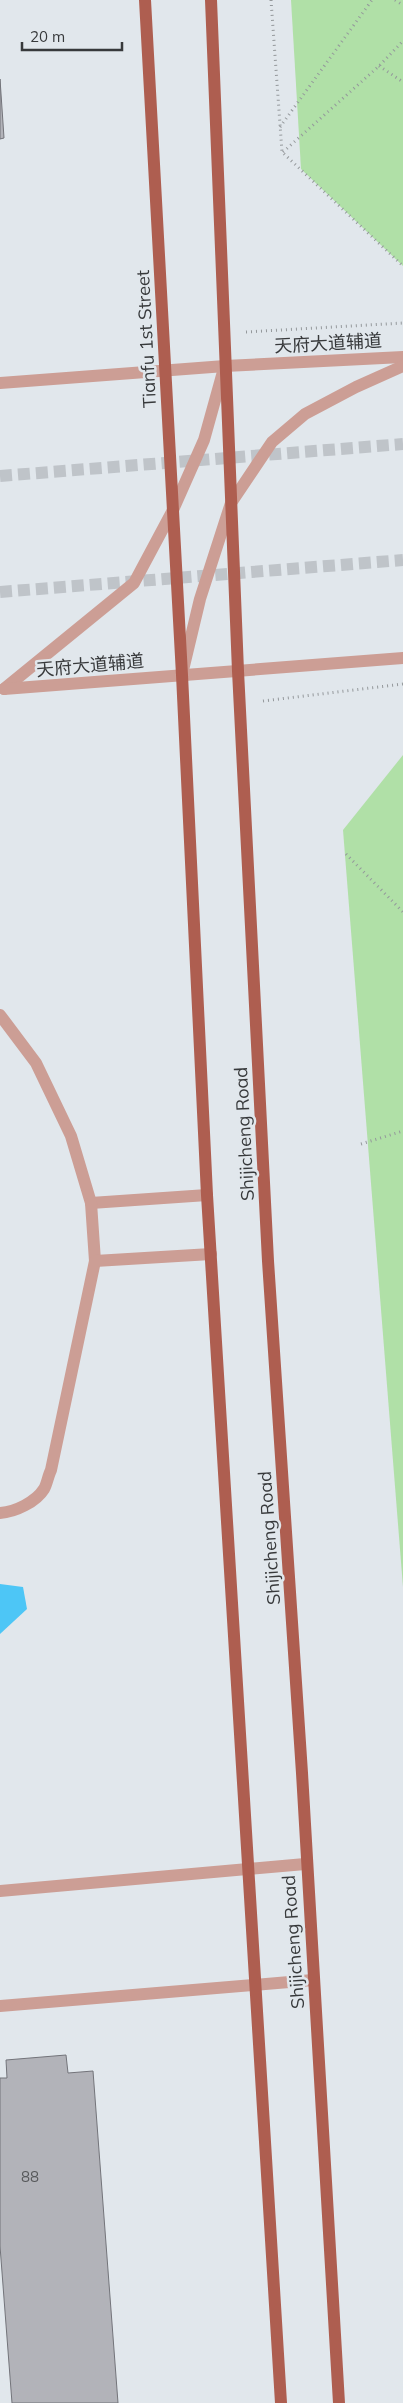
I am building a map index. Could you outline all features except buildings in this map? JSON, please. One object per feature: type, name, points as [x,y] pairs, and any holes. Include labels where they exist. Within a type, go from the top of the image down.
[{"type":"main road","name":"Tianfu 1st Street","points":[[145,0],[182,675]]},
{"type":"main road","points":[[211,0],[238,671]]},
{"type":"main road","name":"Shijicheng Road","points":[[238,671],[268,1261],[302,1773],[305,1864],[338,2403]]},
{"type":"main road","points":[[182,675],[207,1195],[281,2403]]},
{"type":"street","name":"天府大道辅道","points":[[0,383],[225,366],[403,357]]},
{"type":"street","points":[[2,689],[134,584],[173,510],[204,440],[225,366]]},
{"type":"street","points":[[182,675],[200,599],[231,503],[272,442],[305,414],[356,387],[403,366]]},
{"type":"street","points":[[238,671],[403,658]]},
{"type":"street","name":"天府大道辅道","points":[[2,689],[238,671]]},
{"type":"street","points":[[0,1016],[36,1064],[70,1136],[91,1203],[95,1262],[50,1470],[44,1489],[33,1501],[8,1512],[0,1513]]},
{"type":"street","points":[[91,1203],[207,1195]]},
{"type":"street","points":[[95,1262],[211,1254]]},
{"type":"street","points":[[0,1891],[305,1864]]},
{"type":"street","points":[[0,2006],[313,1980]]},
{"type":"path","points":[[271,0],[282,152],[403,266]]},
{"type":"path","points":[[280,127],[372,0]]},
{"type":"path","points":[[394,0],[403,5]]},
{"type":"path","points":[[282,152],[379,66],[403,41]]},
{"type":"path","points":[[379,66],[403,82]]},
{"type":"path","points":[[223,334],[403,323]]},
{"type":"path","points":[[240,704],[403,684]]},
{"type":"path","points":[[346,854],[403,912]]},
{"type":"path","points":[[361,1144],[403,1132]]},
{"type":"green space","points":[[291,0],[403,0],[403,266],[301,169]]},
{"type":"green space","points":[[403,755],[403,1587],[343,830]]},
{"type":"water","points":[[0,1584],[23,1587],[27,1609],[0,1634]]},
{"type":"tunnel","points":[[0,476],[403,444]]},
{"type":"tunnel","points":[[0,592],[403,560]]}]
